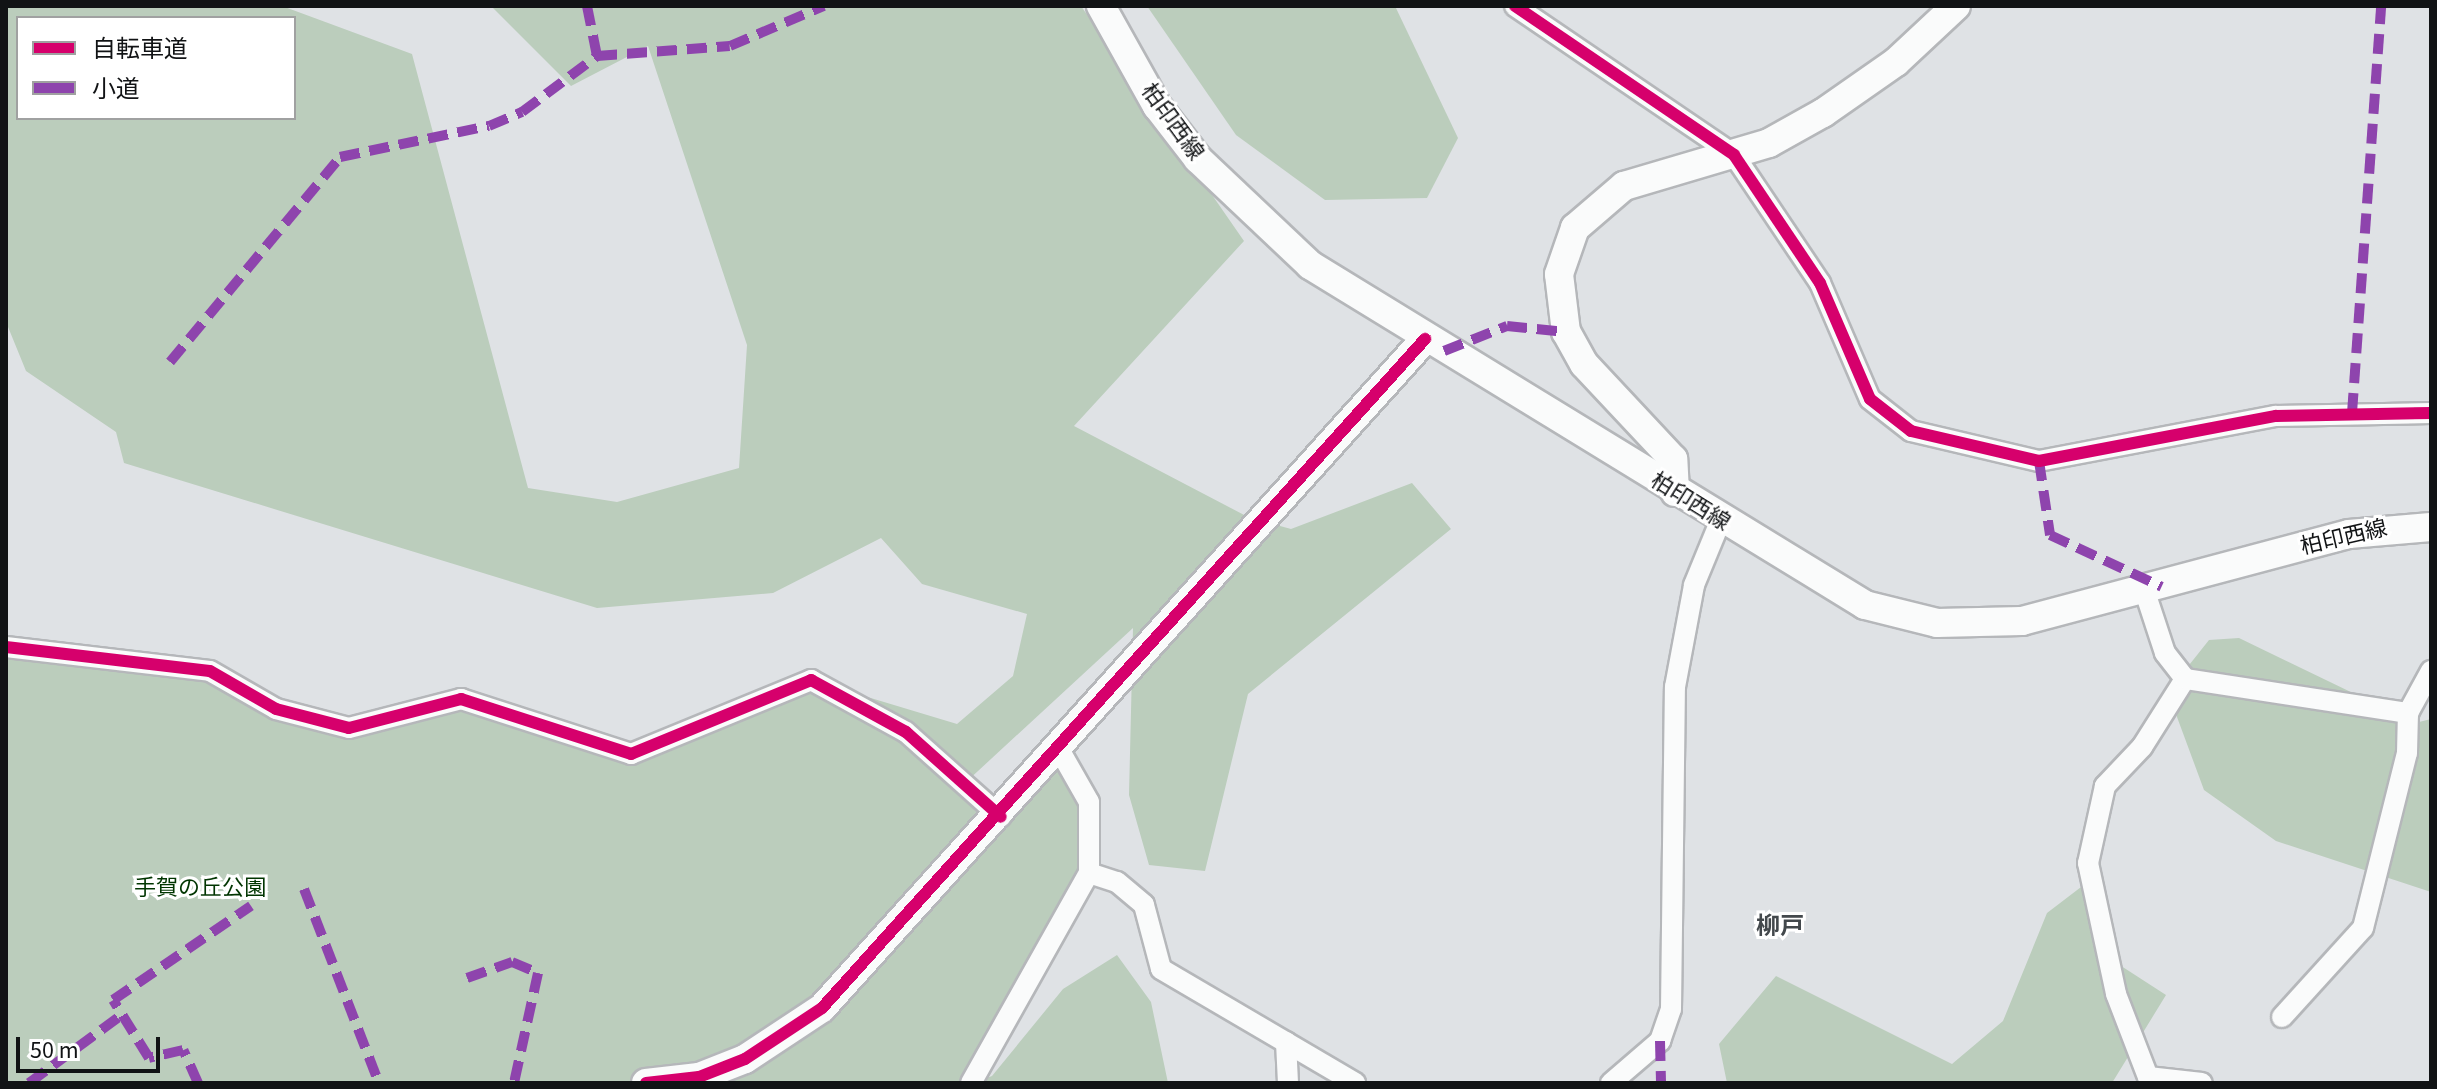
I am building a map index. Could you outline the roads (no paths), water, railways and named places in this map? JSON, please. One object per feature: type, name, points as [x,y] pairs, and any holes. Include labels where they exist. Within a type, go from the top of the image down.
[{"type":"street","name":"柏印西線","points":[[1101,6],[1157,106],[1234,200],[1310,265],[1720,522],[1844,595],[1937,623],[2022,621],[2145,592],[2349,534],[2431,527]]},
{"type":"street","points":[[1515,6],[1734,155],[1820,283],[1870,399],[1911,431],[2039,461],[2276,416],[2431,413]]},
{"type":"street","points":[[1675,492],[1673,459],[1584,364],[1566,332],[1559,274],[1575,228],[1596,204],[1624,186],[1734,155],[1846,98],[1956,6]]},
{"type":"street","points":[[646,1083],[699,1077],[786,1037],[864,966],[1001,817],[1425,339]]},
{"type":"street","points":[[1611,1083],[1660,1041],[1671,1009],[1675,687],[1694,585],[1720,522]]},
{"type":"street","points":[[2145,592],[2165,653],[2185,679],[2408,713]]},
{"type":"street","points":[[6,647],[210,671],[276,709],[349,728],[461,699],[631,754],[811,680],[906,732],[1001,817]]},
{"type":"street","points":[[2282,1017],[2363,928],[2407,753],[2408,713],[2431,671]]},
{"type":"street","points":[[2185,679],[2142,747],[2105,786],[2088,863],[2116,994],[2148,1077],[2202,1083]]},
{"type":"street","points":[[971,1083],[1089,873],[1089,802],[1060,751]]},
{"type":"street","points":[[1089,873],[1117,882],[1144,905],[1161,969],[1355,1083]]},
{"type":"street","points":[[1286,1042],[1288,1083]]},
{"type":"district","name":"柳戸","points":[[1780,927]]},
{"type":"park label","name":"手賀の丘公園","points":[[200,889]]}]
